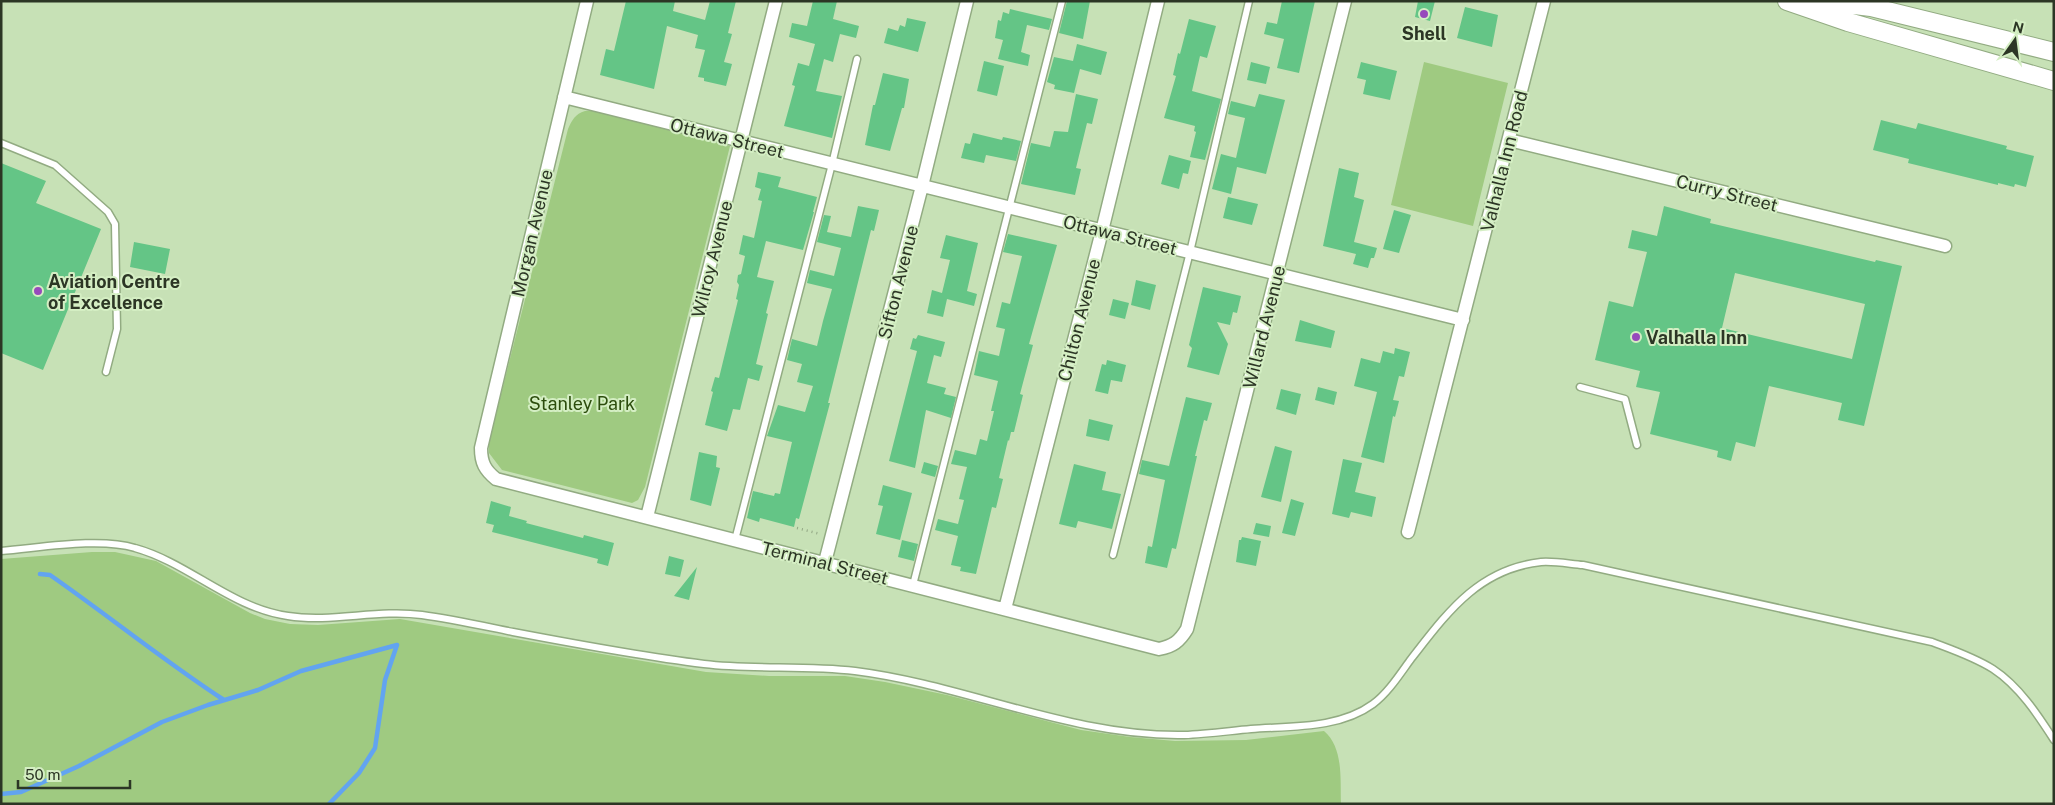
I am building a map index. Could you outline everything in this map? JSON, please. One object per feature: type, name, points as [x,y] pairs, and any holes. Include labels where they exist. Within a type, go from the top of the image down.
[{"type":"main road","points":[[1787,1],[1848,22],[2054,81]]},
{"type":"main road","points":[[1822,1],[1871,7],[2054,52]]},
{"type":"street","name":"Morgan Avenue","points":[[483,466],[481,448],[587,1]]},
{"type":"street","name":"Wilroy Avenue","points":[[647,517],[776,1]]},
{"type":"street","name":"Sifton Avenue","points":[[825,562],[922,186],[967,1]]},
{"type":"street","name":"Chilton Avenue","points":[[1005,609],[1102,231],[1158,1]]},
{"type":"street","name":"Willard Avenue","points":[[1172,646],[1181,639],[1187,629],[1345,1]]},
{"type":"street","name":"Valhalla Inn Road","points":[[1462,320],[1544,1]]},
{"type":"street","name":"Ottawa Street","points":[[564,97],[1462,320]]},
{"type":"street","name":"Curry Street","points":[[1509,140],[1945,246]]},
{"type":"street","points":[[1408,532],[1462,320]]},
{"type":"street","name":"Terminal Street","points":[[483,466],[496,479],[1159,649],[1172,646]]},
{"type":"lane","points":[[913,585],[1062,1]]},
{"type":"lane","points":[[1113,556],[1190,252],[1249,1]]},
{"type":"lane","points":[[735,540],[832,164],[857,59]]},
{"type":"lane","points":[[1,143],[55,165],[108,212],[115,224],[117,329],[106,372]]},
{"type":"lane","points":[[1580,387],[1624,399],[1637,445]]},
{"type":"lane","points":[[1,551],[104,542],[123,544],[139,548],[166,560],[247,605],[264,612],[309,618],[342,618],[375,614],[420,614],[647,656],[709,665],[744,668],[816,668],[854,671],[895,677],[944,688],[1052,718],[1145,734],[1185,735],[1323,723],[1349,718],[1375,703],[1451,608],[1469,592],[1492,577],[1520,566],[1546,562],[1583,565],[1932,642],[1964,654],[1994,670],[2013,686],[2038,715],[2054,740]]},
{"type":"path","points":[[797,528],[832,537]]},
{"type":"green space","points":[[1424,62],[1508,83],[1473,226],[1391,205]]},
{"type":"green space","name":"Stanley Park","points":[[585,111],[595,111],[730,146],[645,487],[638,500],[632,503],[502,470],[489,453],[489,442],[568,129],[574,118]]},
{"type":"green space","points":[[115,552],[156,561],[250,613],[265,619],[290,624],[318,625],[400,619],[706,672],[769,676],[845,676],[947,695],[1081,730],[1130,737],[1175,741],[1246,740],[1324,731],[1335,746],[1338,755],[1341,804],[1,804],[1,559]]},
{"type":"building","points":[[626,1],[675,1],[673,11],[705,20],[710,1],[736,1],[728,33],[732,34],[724,62],[732,64],[726,86],[704,81],[704,78],[698,77],[705,50],[695,48],[698,35],[667,26],[654,89],[600,75],[606,49],[614,51]]},
{"type":"building","points":[[813,1],[837,1],[833,19],[859,26],[856,38],[840,34],[833,62],[824,59],[816,91],[842,96],[832,138],[784,126],[795,86],[792,85],[798,63],[809,66],[815,44],[789,37],[792,23],[807,26]]},
{"type":"building","points":[[1067,1],[1090,1],[1083,39],[1059,33]]},
{"type":"building","points":[[1282,1],[1315,1],[1299,73],[1277,68],[1284,39],[1264,34],[1267,22],[1277,24]]},
{"type":"building","name":"Shell","points":[[1418,1],[1435,1],[1430,21],[1415,17]]},
{"type":"building","points":[[1465,7],[1498,15],[1492,47],[1457,38]]},
{"type":"building","points":[[1010,9],[1052,19],[1049,30],[1027,25],[1021,52],[1030,55],[1028,66],[998,59],[1003,40],[995,38],[998,20],[1001,21],[1003,12],[1009,14]]},
{"type":"building","points":[[907,18],[926,22],[918,52],[884,43],[888,28],[898,31],[900,25],[905,27]]},
{"type":"building","points":[[1189,19],[1216,26],[1207,58],[1200,56],[1192,91],[1221,99],[1205,160],[1190,157],[1196,132],[1194,131],[1195,126],[1164,118],[1176,76],[1173,75],[1178,53],[1180,54]]},
{"type":"building","points":[[1077,44],[1107,52],[1101,75],[1080,69],[1074,93],[1054,89],[1055,85],[1047,82],[1054,57],[1073,61]]},
{"type":"building","points":[[984,61],[1004,66],[997,96],[977,91]]},
{"type":"building","points":[[1251,62],[1270,67],[1266,84],[1247,80]]},
{"type":"building","points":[[1361,62],[1397,71],[1390,100],[1363,94],[1366,80],[1357,78]]},
{"type":"building","points":[[883,73],[909,79],[904,108],[902,108],[890,151],[865,145],[873,105],[875,105]]},
{"type":"building","points":[[1076,94],[1098,99],[1092,124],[1087,123],[1076,168],[1081,169],[1075,195],[1021,184],[1031,143],[1050,147],[1054,131],[1068,132]]},
{"type":"building","points":[[1259,94],[1285,100],[1266,174],[1237,167],[1231,194],[1212,189],[1221,154],[1236,158],[1245,118],[1228,114],[1231,101],[1255,107]]},
{"type":"building","points":[[1881,120],[1916,129],[1918,123],[2007,146],[2006,149],[2034,156],[2026,187],[2015,184],[2014,187],[1998,183],[1998,185],[1908,163],[1909,159],[1873,150]]},
{"type":"building","points":[[973,133],[1002,140],[1003,137],[1021,141],[1016,161],[986,155],[984,163],[961,158],[965,143],[970,144]]},
{"type":"building","points":[[1169,155],[1191,161],[1188,174],[1183,173],[1179,189],[1161,184]]},
{"type":"building","name":"Aviation Centre of Excellence","points":[[1,163],[46,181],[36,203],[101,229],[43,370],[1,353]]},
{"type":"building","points":[[1339,168],[1359,173],[1354,197],[1364,200],[1354,242],[1377,248],[1368,268],[1353,264],[1356,254],[1323,246]]},
{"type":"building","points":[[758,172],[781,177],[778,187],[817,197],[803,250],[766,241],[757,277],[774,281],[756,364],[763,366],[759,381],[748,378],[740,410],[733,409],[727,431],[705,425],[713,392],[711,391],[715,377],[719,378],[738,300],[736,299],[739,285],[737,282],[738,275],[741,274],[745,256],[739,254],[743,235],[754,238],[762,201],[758,200],[761,189],[755,187]]},
{"type":"building","points":[[1228,197],[1258,204],[1252,225],[1223,218]]},
{"type":"building","points":[[858,206],[879,210],[874,231],[871,230],[828,403],[830,403],[799,519],[796,518],[794,527],[760,518],[759,522],[747,518],[753,491],[774,496],[775,493],[780,494],[792,442],[767,436],[778,405],[805,412],[813,386],[797,382],[802,364],[787,360],[792,339],[817,346],[832,289],[807,283],[810,270],[834,276],[841,248],[817,242],[824,215],[831,216],[827,232],[851,237]]},
{"type":"building","points":[[1664,206],[1711,219],[1710,223],[1875,262],[1876,260],[1902,266],[1864,426],[1838,420],[1842,403],[1769,386],[1755,447],[1736,442],[1731,461],[1717,457],[1718,451],[1650,434],[1660,392],[1636,387],[1640,371],[1595,360],[1609,301],[1633,307],[1647,252],[1628,248],[1632,230],[1657,236]],"holes":[[[1735,273],[1865,304],[1852,359],[1722,328]]]},
{"type":"building","points":[[1394,210],[1411,215],[1399,253],[1383,249]]},
{"type":"building","points":[[1008,234],[1057,245],[1029,344],[1033,345],[1020,394],[1023,395],[1014,432],[1011,432],[1008,440],[999,478],[1003,479],[996,508],[992,507],[976,574],[960,571],[961,567],[951,565],[958,536],[935,530],[938,519],[958,524],[964,500],[959,499],[967,467],[951,464],[955,450],[976,455],[980,439],[987,441],[998,381],[974,375],[979,351],[999,356],[1005,329],[996,327],[1002,302],[1010,304],[1022,256],[1003,252]]},
{"type":"building","points":[[946,235],[978,243],[967,291],[977,294],[974,306],[947,299],[943,317],[927,313],[932,290],[942,293],[950,260],[940,258]]},
{"type":"building","points":[[134,242],[170,249],[165,274],[130,267]]},
{"type":"building","points":[[1136,280],[1156,285],[1150,310],[1131,305]]},
{"type":"building","points":[[1203,287],[1241,296],[1237,313],[1233,312],[1230,325],[1217,322],[1228,344],[1219,375],[1187,367],[1192,348],[1189,345]]},
{"type":"building","points":[[1113,299],[1129,303],[1125,319],[1109,315]]},
{"type":"building","points":[[1300,320],[1335,331],[1331,348],[1295,341]]},
{"type":"building","points":[[918,335],[945,342],[941,357],[934,355],[927,383],[946,388],[944,394],[956,397],[951,418],[926,410],[915,468],[889,461],[917,351],[910,349],[913,338],[916,339]]},
{"type":"building","points":[[1395,348],[1410,352],[1404,377],[1399,376],[1393,400],[1399,401],[1395,417],[1393,416],[1384,463],[1361,457],[1377,392],[1354,386],[1361,358],[1380,363],[1383,351],[1394,354]]},
{"type":"building","points":[[1107,360],[1126,365],[1122,382],[1111,380],[1108,394],[1095,391],[1102,364],[1106,365]]},
{"type":"building","points":[[1318,387],[1337,392],[1334,405],[1315,400]]},
{"type":"building","points":[[1281,389],[1301,394],[1296,415],[1276,409]]},
{"type":"building","points":[[1186,397],[1212,403],[1207,421],[1204,420],[1195,456],[1197,456],[1176,549],[1172,548],[1167,568],[1145,563],[1148,546],[1152,547],[1165,480],[1139,474],[1142,460],[1169,466]]},
{"type":"building","points":[[1089,419],[1113,425],[1109,441],[1086,436]]},
{"type":"building","points":[[1275,446],[1292,451],[1281,502],[1261,497]]},
{"type":"building","points":[[699,452],[717,456],[716,467],[720,468],[711,506],[690,500]]},
{"type":"building","points":[[1343,459],[1362,463],[1355,492],[1376,497],[1372,517],[1351,512],[1349,518],[1332,514]]},
{"type":"building","points":[[924,462],[938,466],[935,477],[921,473]]},
{"type":"building","points":[[1074,464],[1106,472],[1102,490],[1121,494],[1112,529],[1078,521],[1076,528],[1059,524]]},
{"type":"building","points":[[883,485],[912,493],[900,540],[876,534],[883,506],[878,505]]},
{"type":"building","points":[[1291,499],[1304,503],[1295,536],[1282,533]]},
{"type":"building","points":[[491,501],[511,507],[509,516],[527,521],[526,523],[583,538],[584,535],[614,543],[608,566],[597,563],[598,559],[492,532],[494,525],[486,523]]},
{"type":"building","points":[[1256,523],[1271,526],[1269,537],[1253,534]]},
{"type":"building","points":[[1242,537],[1261,541],[1256,566],[1236,562],[1239,540]]},
{"type":"building","points":[[902,540],[918,544],[914,561],[898,557]]},
{"type":"building","points":[[669,556],[684,560],[680,577],[665,574]]},
{"type":"building","points":[[697,567],[689,600],[674,596]]},
{"type":"waterway","points":[[40,574],[50,575],[224,700]]},
{"type":"waterway","points":[[1,794],[21,792],[79,766],[162,722],[208,705],[258,690],[301,671],[397,645]]},
{"type":"waterway","points":[[329,804],[359,773],[375,748],[385,680],[397,645]]},
{"type":"place","name":"Shell","points":[[1424,14]]},
{"type":"place","name":"Aviation Centre of Excellence","points":[[38,291]]},
{"type":"place","name":"Valhalla Inn","points":[[1636,337]]}]
